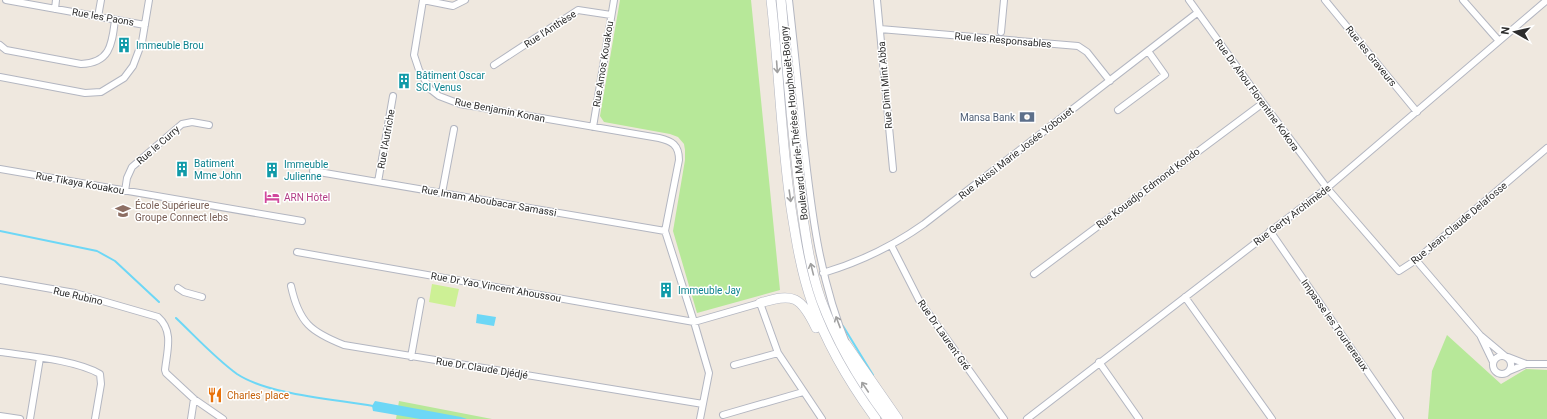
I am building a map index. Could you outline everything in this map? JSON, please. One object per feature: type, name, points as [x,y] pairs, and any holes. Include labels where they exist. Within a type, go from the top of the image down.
[{"type":"main road","name":"Boulevard Marie-Thérèse Houphouët-Boigny","points":[[771,0],[784,152],[798,251],[812,303],[822,329],[840,366],[876,419]]},
{"type":"main road","name":"Boulevard Marie-Thérèse Houphouët-Boigny","points":[[781,0],[793,137],[810,259],[822,300],[838,339],[855,372],[888,419]]},
{"type":"main road","points":[[760,303],[781,297],[790,298],[800,302],[807,311],[830,354],[840,366]]},
{"type":"main road","points":[[846,344],[898,419]]},
{"type":"street","name":"Rue les Paons","points":[[6,0],[145,25]]},
{"type":"street","points":[[55,9],[56,0]]},
{"type":"street","points":[[98,17],[101,0]]},
{"type":"street","points":[[0,77],[86,93],[101,92],[124,78],[133,66],[142,42],[149,0]]},
{"type":"street","points":[[423,0],[453,6],[465,0]]},
{"type":"street","name":"Rue Benjamin Konan","points":[[423,0],[414,55],[426,83],[430,89],[439,96],[460,104],[659,138],[669,140],[676,145],[679,160],[665,231]]},
{"type":"street","name":"Rue Amos Kouakou","points":[[593,127],[614,0]]},
{"type":"street","points":[[789,0],[809,186],[818,247],[830,301],[851,355],[855,372]]},
{"type":"street","name":"Rue Dimi Mint Abba","points":[[877,0],[893,170]]},
{"type":"street","points":[[1001,32],[1004,0]]},
{"type":"street","name":"Rue Dr Ahou Florentine Kokora","points":[[1189,0],[1263,103],[1327,188]]},
{"type":"street","name":"Rue les Graveurs","points":[[1326,0],[1417,112]]},
{"type":"street","points":[[1463,0],[1499,41]]},
{"type":"street","name":"Rue Gerty Archimède","points":[[1027,419],[1099,362],[1327,188],[1547,0]]},
{"type":"street","name":"Rue l'Anthèse","points":[[494,65],[578,10],[611,15]]},
{"type":"street","name":"Rue Akissi Marie Josée Yobouet","points":[[823,273],[848,266],[901,240],[924,224],[1197,13]]},
{"type":"street","points":[[0,45],[6,50],[81,64],[89,64],[106,54],[111,45],[115,20]]},
{"type":"street","name":"Rue les Responsables","points":[[880,30],[1078,46],[1088,52],[1110,81]]},
{"type":"street","points":[[1118,110],[1165,75],[1148,51]]},
{"type":"street","name":"Rue l'Autriche","points":[[378,182],[393,96]]},
{"type":"street","name":"Rue Kouadjo Edmond Kondo","points":[[1034,274],[1263,103]]},
{"type":"street","name":"Rue le Curry","points":[[125,191],[127,178],[132,167],[182,124],[192,122],[209,125]]},
{"type":"street","points":[[442,193],[454,129]]},
{"type":"street","name":"Rue Jean-Claude Delafosse","points":[[1327,188],[1397,270],[1401,271],[1416,260],[1547,148]]},
{"type":"street","name":"Rue Tikaya Kouakou","points":[[0,169],[302,221]]},
{"type":"street","name":"Rue Imam Aboubacar Samassi","points":[[313,171],[665,231]]},
{"type":"street","points":[[665,231],[709,373],[700,419]]},
{"type":"street","name":"Impasse les Tourtereaux","points":[[1270,231],[1400,419]]},
{"type":"street","name":"Rue Dr Laurent Gré","points":[[891,245],[919,300],[1004,419]]},
{"type":"street","name":"Rue Dr Yao Vincent Ahoussou","points":[[297,252],[694,322]]},
{"type":"street","points":[[1416,260],[1480,335],[1506,356],[1526,364],[1547,364]]},
{"type":"street","name":"Rue Rubino","points":[[0,280],[75,293],[158,317],[165,323],[168,333],[166,373],[194,399]]},
{"type":"street","name":"Rue Dr Claude Djédjé","points":[[292,286],[298,311],[306,322],[315,331],[344,345],[703,404]]},
{"type":"street","points":[[178,288],[184,292],[202,297]]},
{"type":"street","points":[[1186,297],[1272,419]]},
{"type":"street","points":[[411,357],[421,301]]},
{"type":"street","points":[[694,322],[760,303],[778,352],[822,419]]},
{"type":"street","points":[[1480,335],[1493,362],[1493,369],[1496,372],[1503,374],[1526,364]]},
{"type":"street","points":[[0,352],[90,368],[100,374],[101,384],[95,419]]},
{"type":"street","points":[[734,365],[778,352]]},
{"type":"street","points":[[1493,362],[1497,356],[1506,356]]},
{"type":"street","points":[[1506,356],[1511,364],[1509,371]]},
{"type":"street","points":[[30,419],[40,358]]},
{"type":"street","points":[[1099,362],[1139,419]]},
{"type":"street","points":[[723,415],[804,392]]},
{"type":"street","points":[[191,419],[194,399],[223,419]]},
{"type":"street","points":[[0,416],[20,419]]},
{"type":"green space","points":[[620,0],[751,0],[780,290],[697,313],[673,231],[685,160],[684,144],[678,137],[670,134],[604,122],[600,116]]},
{"type":"green space","points":[[432,284],[459,289],[455,307],[429,302]]},
{"type":"green space","points":[[1447,335],[1501,384],[1526,369],[1547,370],[1547,419],[1428,419],[1432,371]]},
{"type":"green space","points":[[399,401],[492,419],[396,419]]},
{"type":"water","points":[[477,314],[496,317],[494,326],[476,323]]},
{"type":"water","points":[[375,401],[467,419],[420,419],[373,411],[372,406]]},
{"type":"waterway","points":[[0,231],[97,251],[115,261],[159,302]]},
{"type":"waterway","points":[[176,318],[221,361],[237,374],[250,381],[284,392],[373,406]]},
{"type":"waterway","points":[[843,326],[873,375]]},
{"type":"place","name":"Immeuble Brou","points":[[124,45]]},
{"type":"place","name":"Bâtiment Oscar SCI Venus","points":[[404,81]]},
{"type":"place","name":"Mansa Bank","points":[[1027,117]]},
{"type":"place","name":"Batiment Mme John","points":[[182,169]]},
{"type":"place","name":"Immeuble Julienne","points":[[272,170]]},
{"type":"place","name":"ARN Hôtel","points":[[272,197]]},
{"type":"place","name":"École Supérieure Groupe Connect Iebs","points":[[123,211]]},
{"type":"place","name":"Immeuble Jay","points":[[666,290]]},
{"type":"place","name":"Charles' place","points":[[215,395]]}]
